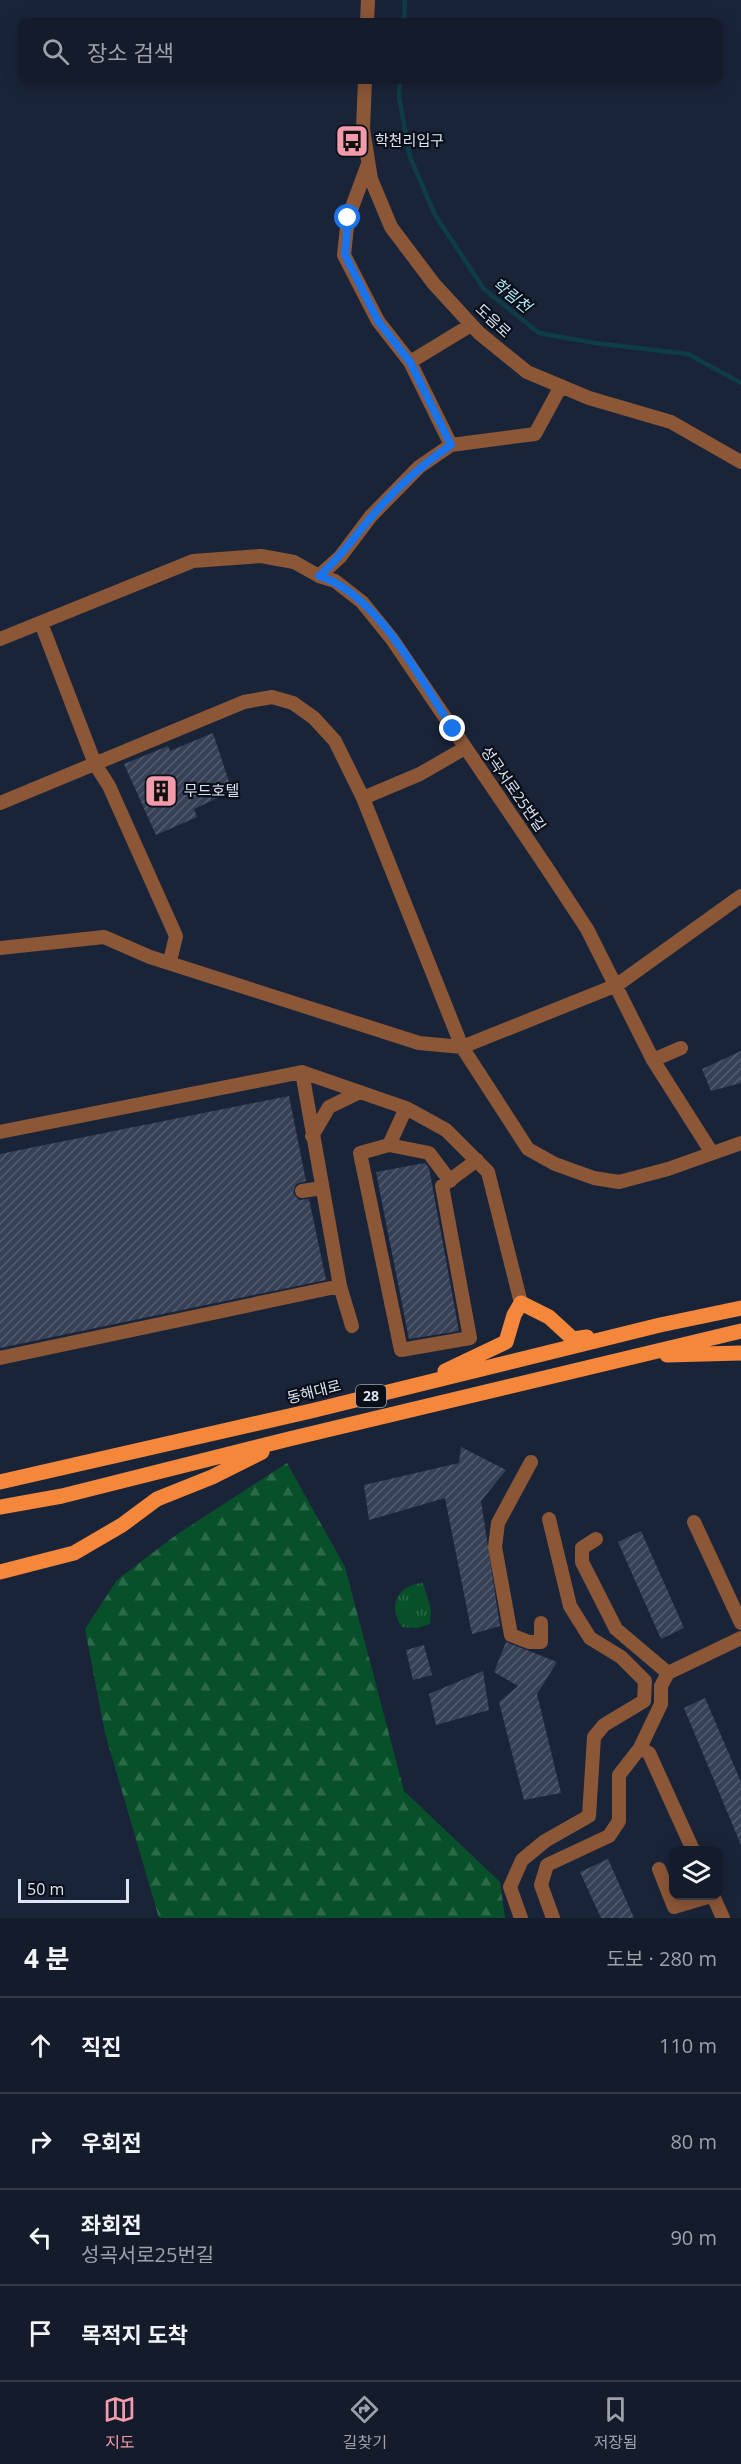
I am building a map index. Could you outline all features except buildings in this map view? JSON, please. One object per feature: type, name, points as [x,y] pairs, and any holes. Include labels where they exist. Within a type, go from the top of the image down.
[{"type":"main road","points":[[410,1386],[506,1342],[514,1315],[521,1302],[549,1317],[573,1339],[660,1325],[741,1297]]},
{"type":"main road","name":"동해대로","points":[[0,1482],[660,1325],[741,1308]]},
{"type":"main road","points":[[0,1507],[62,1496],[741,1331]]},
{"type":"main road","points":[[634,1356],[741,1353]]},
{"type":"main road","points":[[0,1572],[74,1553],[122,1525],[157,1499],[212,1477],[289,1439]]},
{"type":"street","points":[[367,18],[368,0]]},
{"type":"street","name":"도음로","points":[[365,84],[363,129],[371,179],[391,227],[434,284],[471,324],[527,372],[589,398],[671,422],[741,462]]},
{"type":"street","points":[[369,161],[348,218],[345,255],[378,321],[410,362],[451,445]]},
{"type":"street","points":[[410,362],[471,324]]},
{"type":"street","points":[[319,576],[340,557],[372,516],[419,467],[451,445],[535,434],[561,386]]},
{"type":"street","name":"성곡서로25번길","points":[[0,639],[193,561],[261,556],[294,562],[319,576],[335,581],[362,602],[392,639],[553,876],[587,929],[653,1060],[712,1153]]},
{"type":"street","points":[[41,622],[95,764],[109,786],[176,936],[170,962]]},
{"type":"street","points":[[0,803],[244,702],[272,698],[293,703],[315,718],[335,741],[363,798],[462,1047],[528,1149],[555,1164],[594,1178],[619,1182],[741,1143]]},
{"type":"street","points":[[363,798],[420,774],[465,748]]},
{"type":"street","points":[[0,948],[104,937],[150,957],[419,1043],[462,1047],[616,985],[741,896]]},
{"type":"street","points":[[653,1060],[681,1048]]},
{"type":"street","points":[[302,1072],[340,1286],[352,1326]]},
{"type":"street","points":[[0,1132],[302,1072],[406,1108],[446,1130],[477,1160],[488,1173],[521,1302]]},
{"type":"street","points":[[312,1136],[329,1107],[360,1092]]},
{"type":"street","points":[[389,1145],[406,1108]]},
{"type":"street","points":[[450,1181],[429,1153],[389,1145],[360,1153],[401,1350],[470,1338],[442,1186],[450,1181],[477,1160]]},
{"type":"street","points":[[302,1191],[322,1188]]},
{"type":"street","points":[[0,1358],[340,1286]]},
{"type":"street","points":[[531,1462],[498,1523],[495,1547],[511,1635],[528,1642],[541,1642],[541,1623]]},
{"type":"street","points":[[521,1918],[510,1887],[522,1860],[545,1841],[589,1816],[594,1737],[604,1725],[644,1701],[645,1681],[621,1657],[590,1638],[570,1606],[549,1519]]},
{"type":"street","points":[[694,1522],[741,1623]]},
{"type":"street","points":[[596,1539],[582,1548],[582,1562],[616,1629],[668,1672]]},
{"type":"street","points":[[553,1918],[541,1885],[547,1865],[609,1836],[619,1821],[619,1775],[640,1748],[661,1704],[661,1686],[668,1672],[741,1638]]},
{"type":"street","points":[[640,1748],[649,1753],[691,1846]]},
{"type":"street","points":[[659,1869],[676,1913],[704,1900]]},
{"type":"street","points":[[714,1900],[723,1918]]},
{"type":"green space","points":[[287,1463],[345,1567],[404,1791],[500,1882],[505,1918],[159,1918],[105,1733],[85,1629],[117,1580],[176,1535]]},
{"type":"green space","points":[[423,1583],[431,1609],[430,1624],[417,1628],[402,1627],[395,1612],[397,1598],[407,1588]]},
{"type":"waterway","name":"학림천","points":[[404,18],[405,0]]},
{"type":"waterway","name":"학림천","points":[[400,84],[399,97],[410,157],[435,215],[484,289],[539,333],[595,343],[688,354],[741,383]]},
{"type":"place","name":"학천리입구","points":[[352,141]]},
{"type":"place","name":"무드호텔","points":[[161,791]]},
{"type":"route","points":[[348,218],[345,255],[378,321],[410,362],[451,445],[419,467],[372,516],[340,557],[319,576],[335,581],[362,602],[392,639],[453,729]]}]
